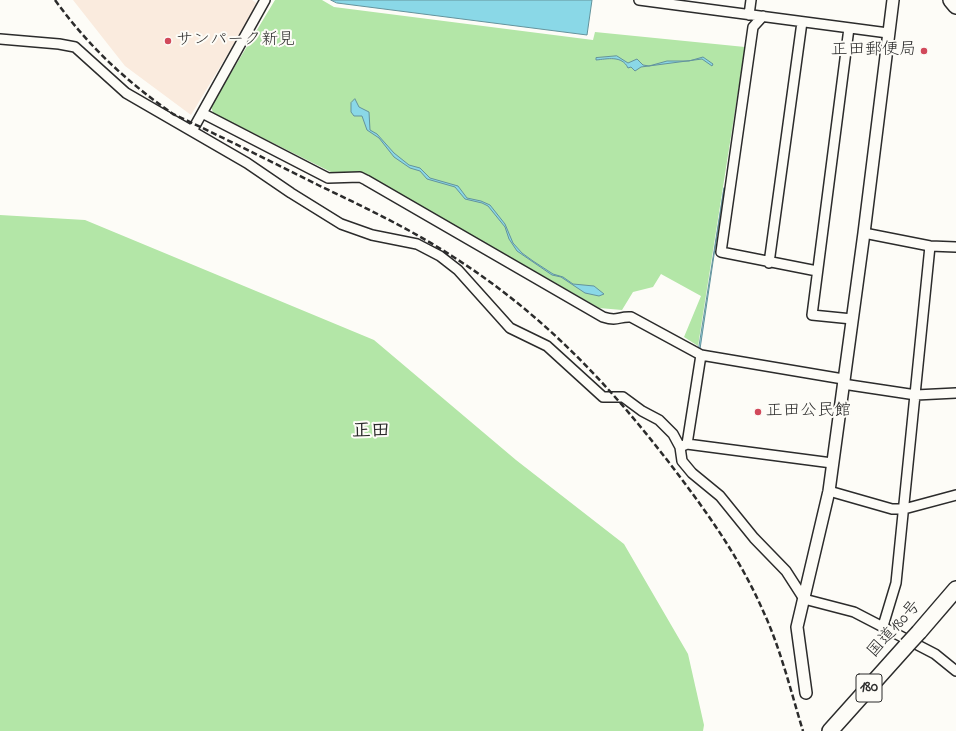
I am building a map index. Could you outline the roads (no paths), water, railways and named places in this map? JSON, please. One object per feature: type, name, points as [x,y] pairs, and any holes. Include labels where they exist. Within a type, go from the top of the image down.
[{"type":"highway","points":[[951,0],[956,6]]},
{"type":"highway","name":"国道180号","points":[[830,731],[956,589]]},
{"type":"street","points":[[192,131],[265,0]]},
{"type":"street","points":[[640,0],[749,16],[762,16],[888,33]]},
{"type":"street","points":[[749,16],[751,0]]},
{"type":"street","points":[[806,693],[797,627],[829,490],[864,233],[893,0]]},
{"type":"street","points":[[762,16],[754,27],[721,252],[769,263],[817,271]]},
{"type":"street","points":[[769,263],[802,22]]},
{"type":"street","points":[[849,28],[812,315],[852,319]]},
{"type":"street","points":[[0,39],[59,44],[75,47],[126,93],[247,162],[291,193],[341,224],[372,235],[417,244],[440,256],[458,270],[510,328],[547,346],[603,397],[623,397],[642,411],[659,420],[683,446],[832,463]]},
{"type":"street","points":[[202,113],[328,178],[360,177],[603,317],[614,321],[631,317],[701,355],[843,382],[916,394],[956,393]]},
{"type":"street","points":[[864,233],[930,246],[956,247]]},
{"type":"street","points":[[883,626],[896,583],[930,246]]},
{"type":"street","points":[[701,355],[683,446],[682,461],[692,473],[720,496],[754,538],[786,571],[804,599],[854,612],[935,654],[956,671]]},
{"type":"street","points":[[829,490],[879,506],[904,509],[956,495]]},
{"type":"water","points":[[331,0],[592,0],[587,35],[337,3]]},
{"type":"water","points":[[617,56],[628,63],[637,59],[643,65],[649,66],[641,67],[635,71],[631,67],[628,68],[618,59],[596,60],[596,58]]},
{"type":"water","points":[[703,57],[713,64],[712,66],[702,59],[691,60]]},
{"type":"water","points":[[667,61],[687,61],[649,66]]},
{"type":"water","points":[[355,99],[359,107],[369,112],[370,130],[377,134],[394,153],[409,165],[420,168],[430,178],[458,186],[467,198],[481,201],[490,205],[505,224],[513,243],[522,253],[533,261],[553,274],[563,277],[573,284],[594,286],[604,294],[599,296],[585,293],[561,277],[552,275],[517,251],[509,239],[505,227],[488,206],[465,199],[455,187],[427,179],[420,171],[410,168],[394,157],[379,138],[367,130],[362,116],[354,116],[351,112],[351,103]]},
{"type":"water","points":[[724,188],[700,349],[699,348]]},
{"type":"railway","points":[[55,0],[81,33],[109,62],[124,76],[173,114],[370,210],[436,246],[485,278],[545,326],[573,352],[625,408],[650,438],[700,503],[735,556],[755,593],[770,627],[781,656],[803,731]]},
{"type":"place","name":"サンパーク新見","points":[[168,41]]},
{"type":"place","name":"正田郵便局","points":[[924,51]]},
{"type":"place","name":"正田公民館","points":[[758,412]]},
{"type":"district","name":"正田","points":[[371,433]]}]
